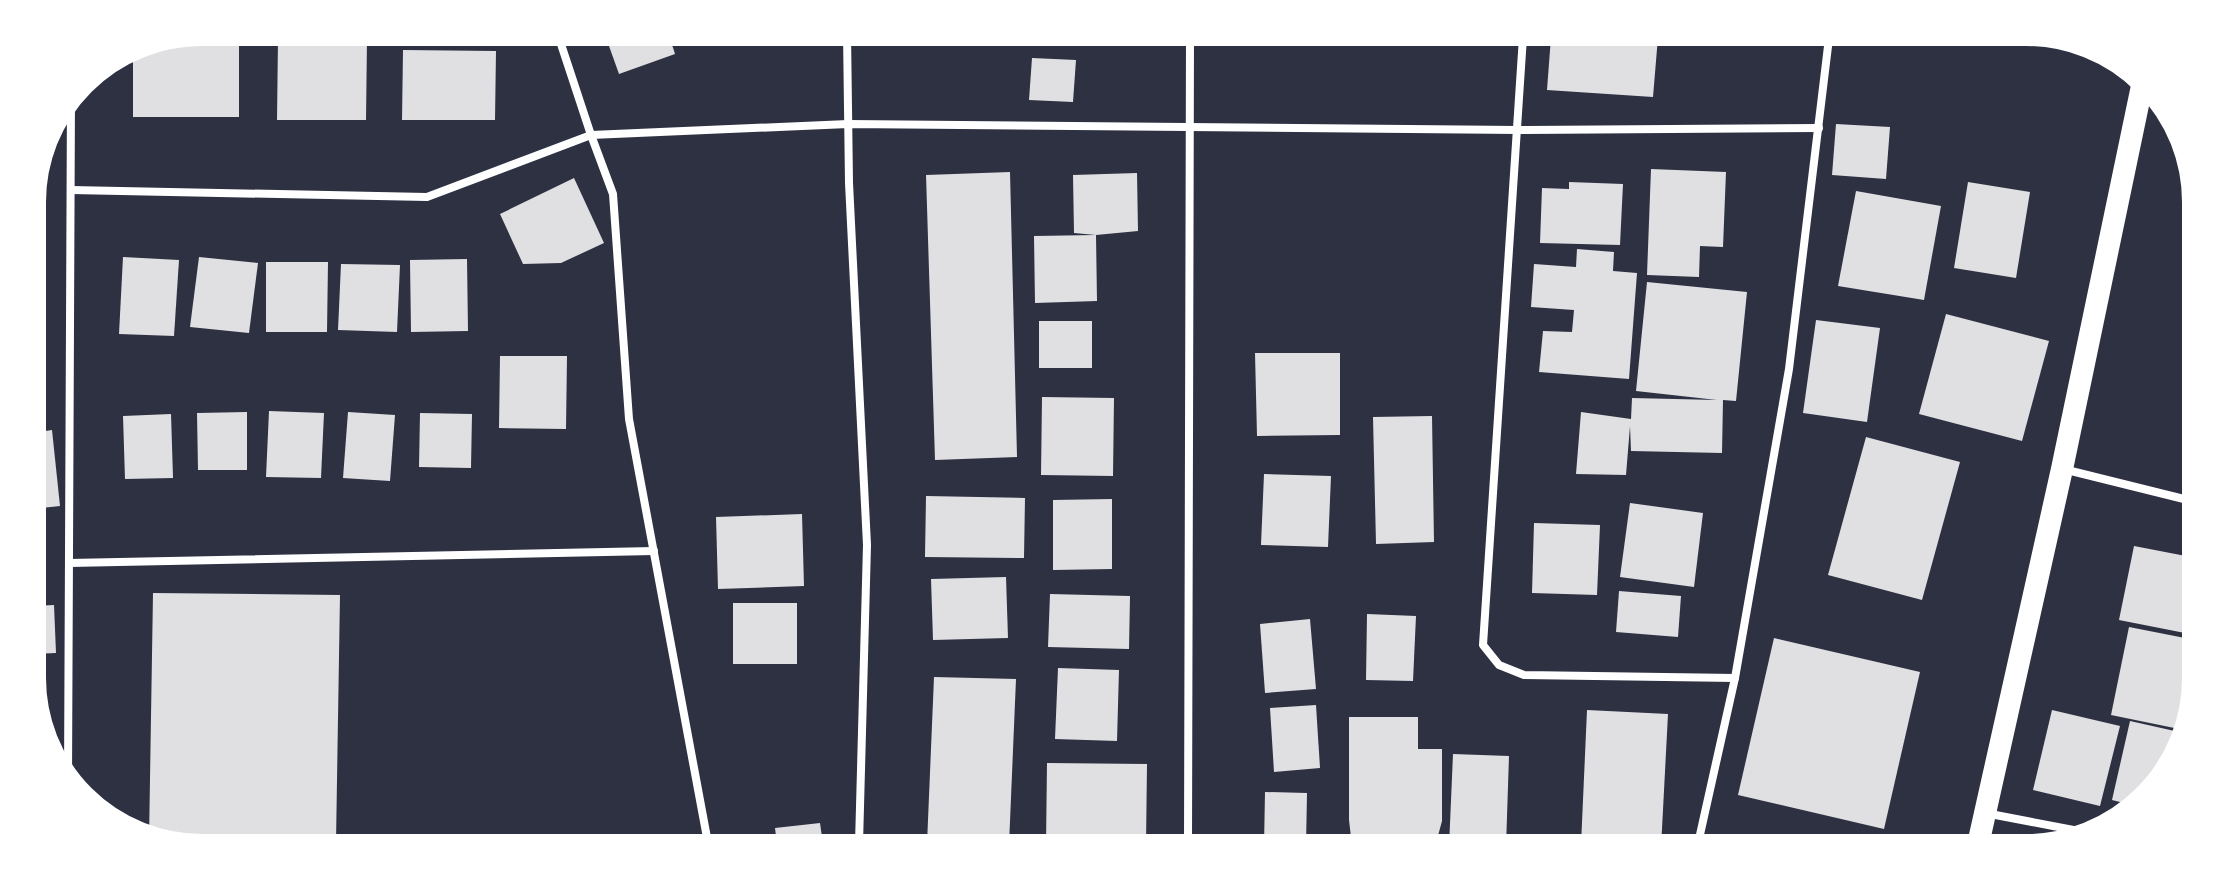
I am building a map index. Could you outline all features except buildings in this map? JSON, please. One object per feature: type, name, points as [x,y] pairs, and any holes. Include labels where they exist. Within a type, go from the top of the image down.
[{"type":"highway","points":[[1979,836],[2062,469],[2140,93]]},
{"type":"street","points":[[561,44],[613,194],[629,419],[707,836]]},
{"type":"street","points":[[847,44],[849,183],[867,545],[859,836]]},
{"type":"street","points":[[1188,836],[1190,44]]},
{"type":"street","points":[[1523,44],[1483,645],[1499,665],[1524,675],[1735,678]]},
{"type":"street","points":[[1700,836],[1735,678],[1789,369],[1828,44]]},
{"type":"street","points":[[68,761],[71,114]]},
{"type":"street","points":[[71,190],[427,197],[591,135],[848,124],[1518,130],[1819,128]]},
{"type":"street","points":[[2062,469],[2184,499]]},
{"type":"street","points":[[69,563],[654,551]]},
{"type":"street","points":[[1984,812],[2071,829]]}]
